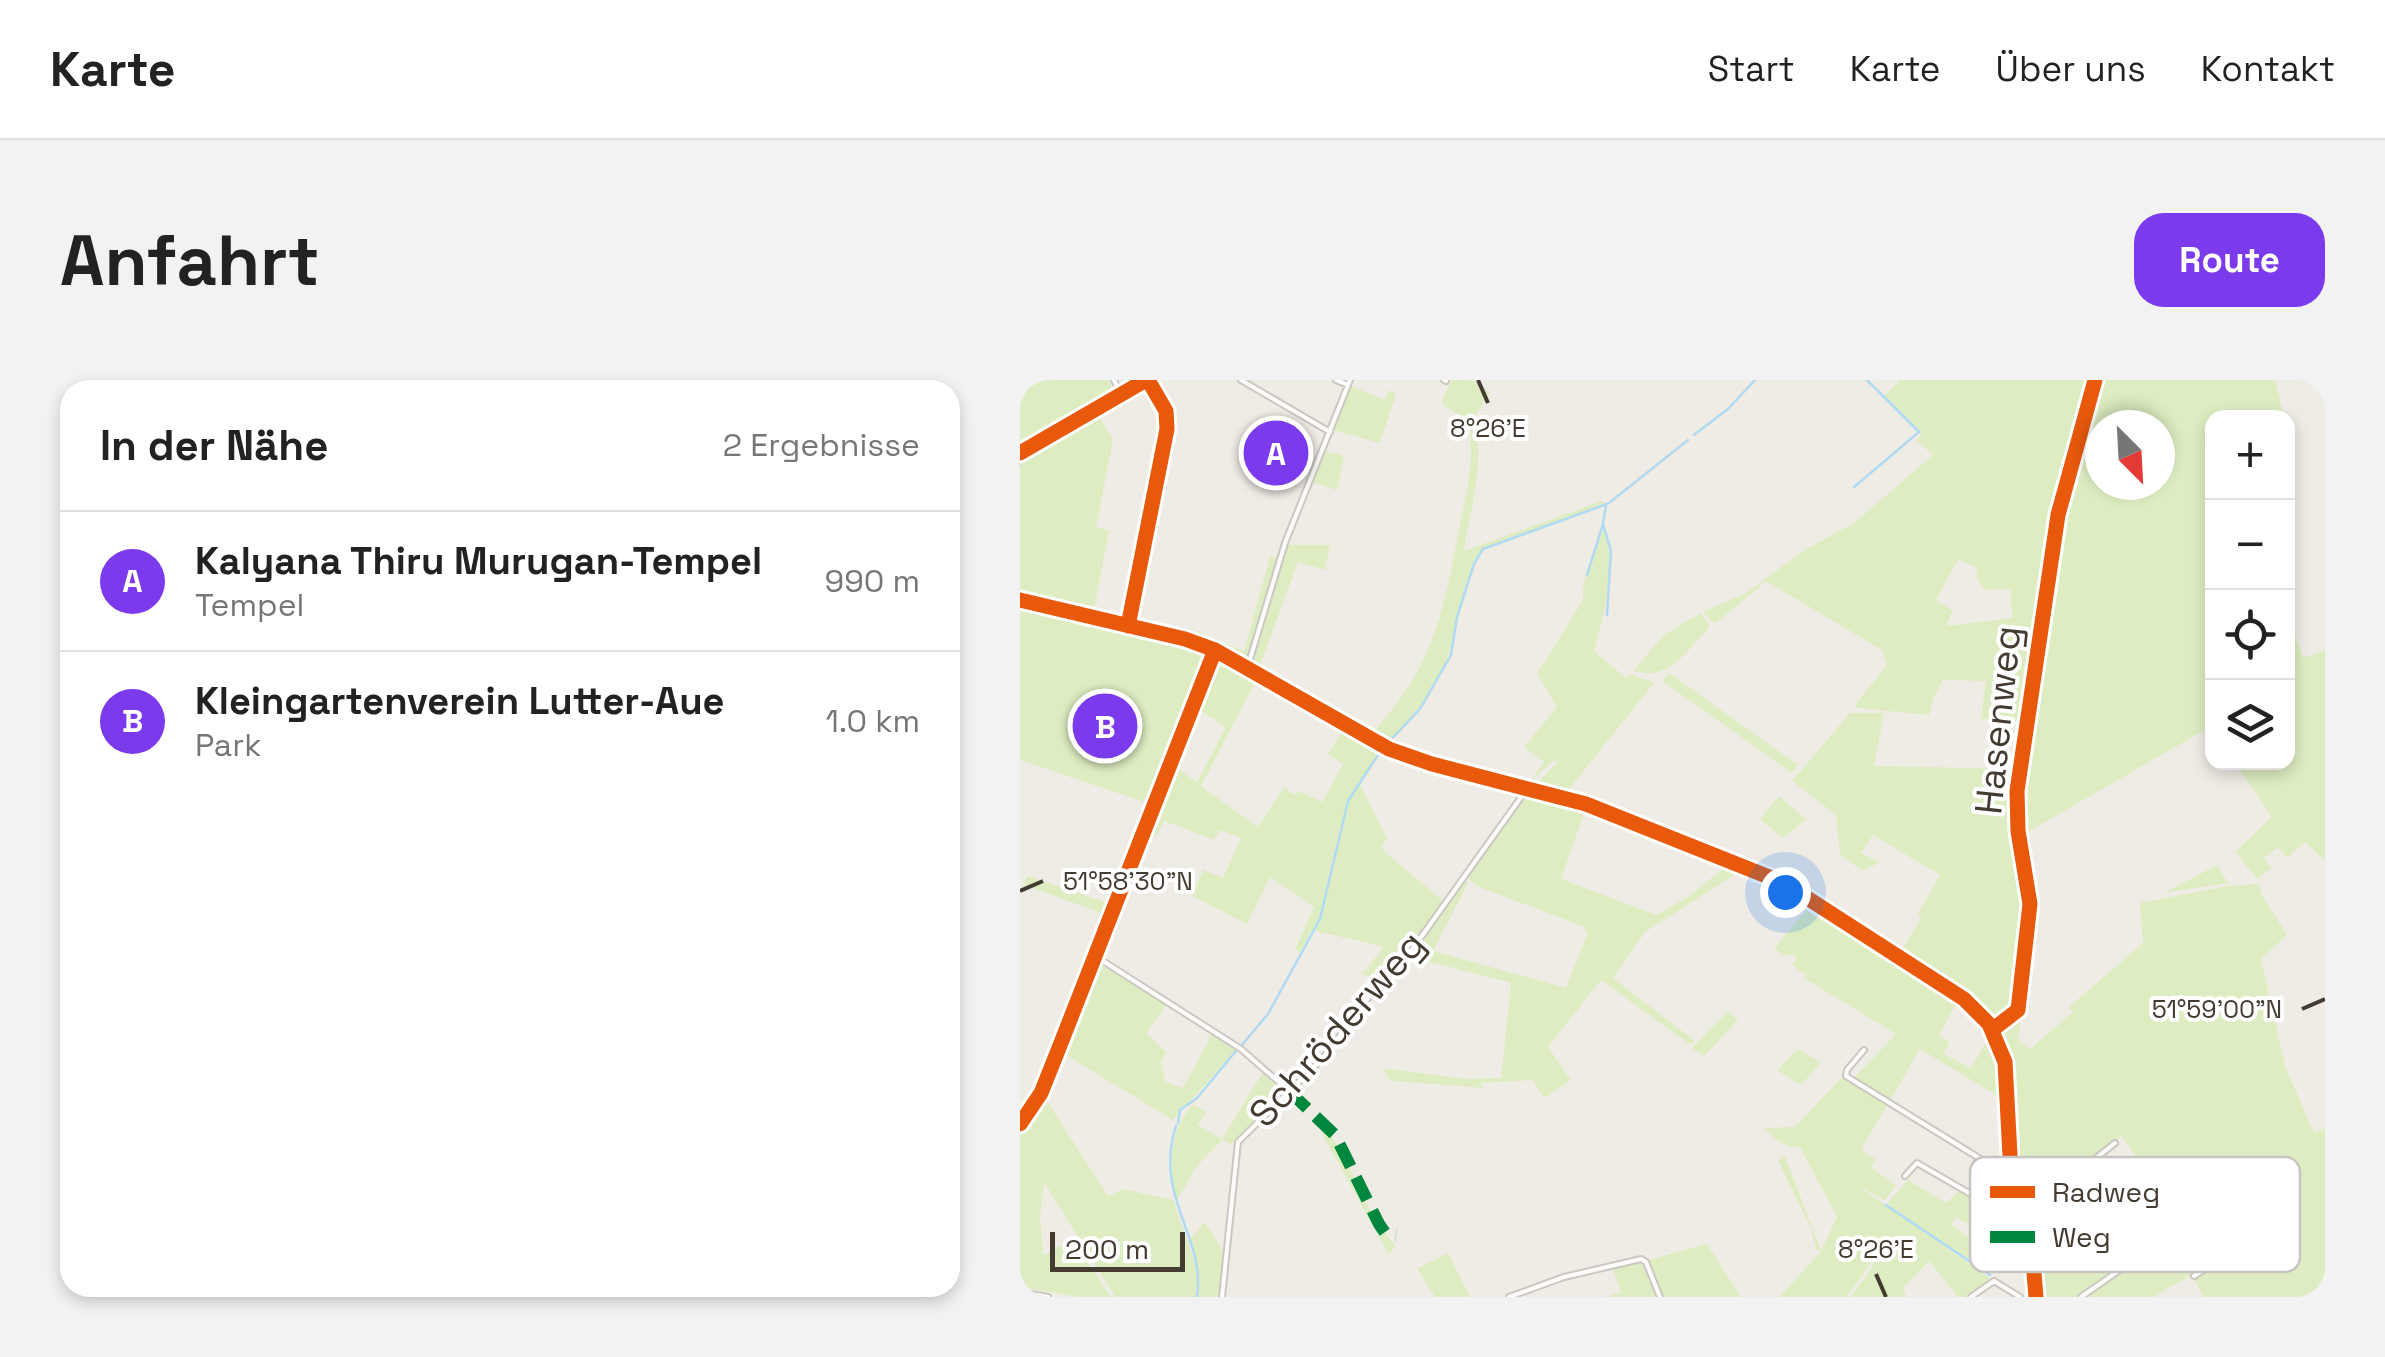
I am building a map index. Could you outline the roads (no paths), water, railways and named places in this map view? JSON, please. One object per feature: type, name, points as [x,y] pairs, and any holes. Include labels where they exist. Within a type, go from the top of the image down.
[{"type":"main road","points":[[1020,453],[1147,380]]},
{"type":"main road","points":[[1020,600],[1185,639],[1215,650],[1389,749],[1586,804],[1801,894],[1946,986],[1975,1009],[1992,1030],[2006,1072],[2010,1157]]},
{"type":"main road","points":[[2034,1272],[2036,1297]]},
{"type":"street","points":[[1114,380],[1122,395]]},
{"type":"street","points":[[1128,626],[1166,429],[1166,411],[1147,380]]},
{"type":"street","points":[[1241,380],[1330,432]]},
{"type":"street","points":[[1248,666],[1285,543],[1349,383],[1336,380]]},
{"type":"street","name":"Hasenweg","points":[[1992,1030],[2018,1010],[2030,904],[2018,831],[2017,791],[2047,582]]},
{"type":"street","points":[[1020,1124],[1041,1093],[1215,650]]},
{"type":"street","name":"Schröderweg","points":[[1222,1297],[1238,1142],[1324,1057],[1370,994],[1414,946],[1528,789]]},
{"type":"street","points":[[1096,956],[1241,1050],[1289,1091]]},
{"type":"street","points":[[1864,1050],[1846,1070],[1846,1076],[1977,1157]]},
{"type":"street","points":[[2098,1157],[2115,1143]]},
{"type":"street","points":[[1904,1176],[1917,1163],[1970,1193]]},
{"type":"street","points":[[1509,1297],[1564,1277],[1644,1260],[1660,1297]]},
{"type":"street","points":[[2081,1297],[2116,1272]]},
{"type":"street","points":[[2194,1276],[2200,1272]]},
{"type":"street","points":[[1971,1297],[1994,1281],[2020,1297]]},
{"type":"street","points":[[1020,1292],[1048,1297]]},
{"type":"waterway","points":[[1694,435],[1729,408],[1755,380]]},
{"type":"waterway","points":[[1854,487],[1919,432],[1867,380]]},
{"type":"waterway","points":[[1609,503],[1688,440]]},
{"type":"waterway","points":[[1388,743],[1420,709],[1451,655],[1457,617],[1474,564],[1483,549],[1607,504]]},
{"type":"waterway","points":[[1606,505],[1603,524],[1611,551],[1607,615]]},
{"type":"waterway","points":[[1587,575],[1603,524]]},
{"type":"waterway","points":[[1241,1046],[1268,1014],[1320,919],[1348,801],[1380,752]]},
{"type":"waterway","points":[[1178,1123],[1180,1110],[1197,1098],[1236,1051]]},
{"type":"waterway","points":[[1176,1126],[1171,1174],[1194,1255],[1197,1297]]},
{"type":"waterway","points":[[1886,1205],[1970,1262]]},
{"type":"waterway","points":[[1986,1272],[1990,1275]]},
{"type":"place","name":"Kalyana Thiru Murugan-Tempel","points":[[1276,453]]},
{"type":"place","name":"Kleingartenverein Lutter-Aue","points":[[1105,726]]}]
